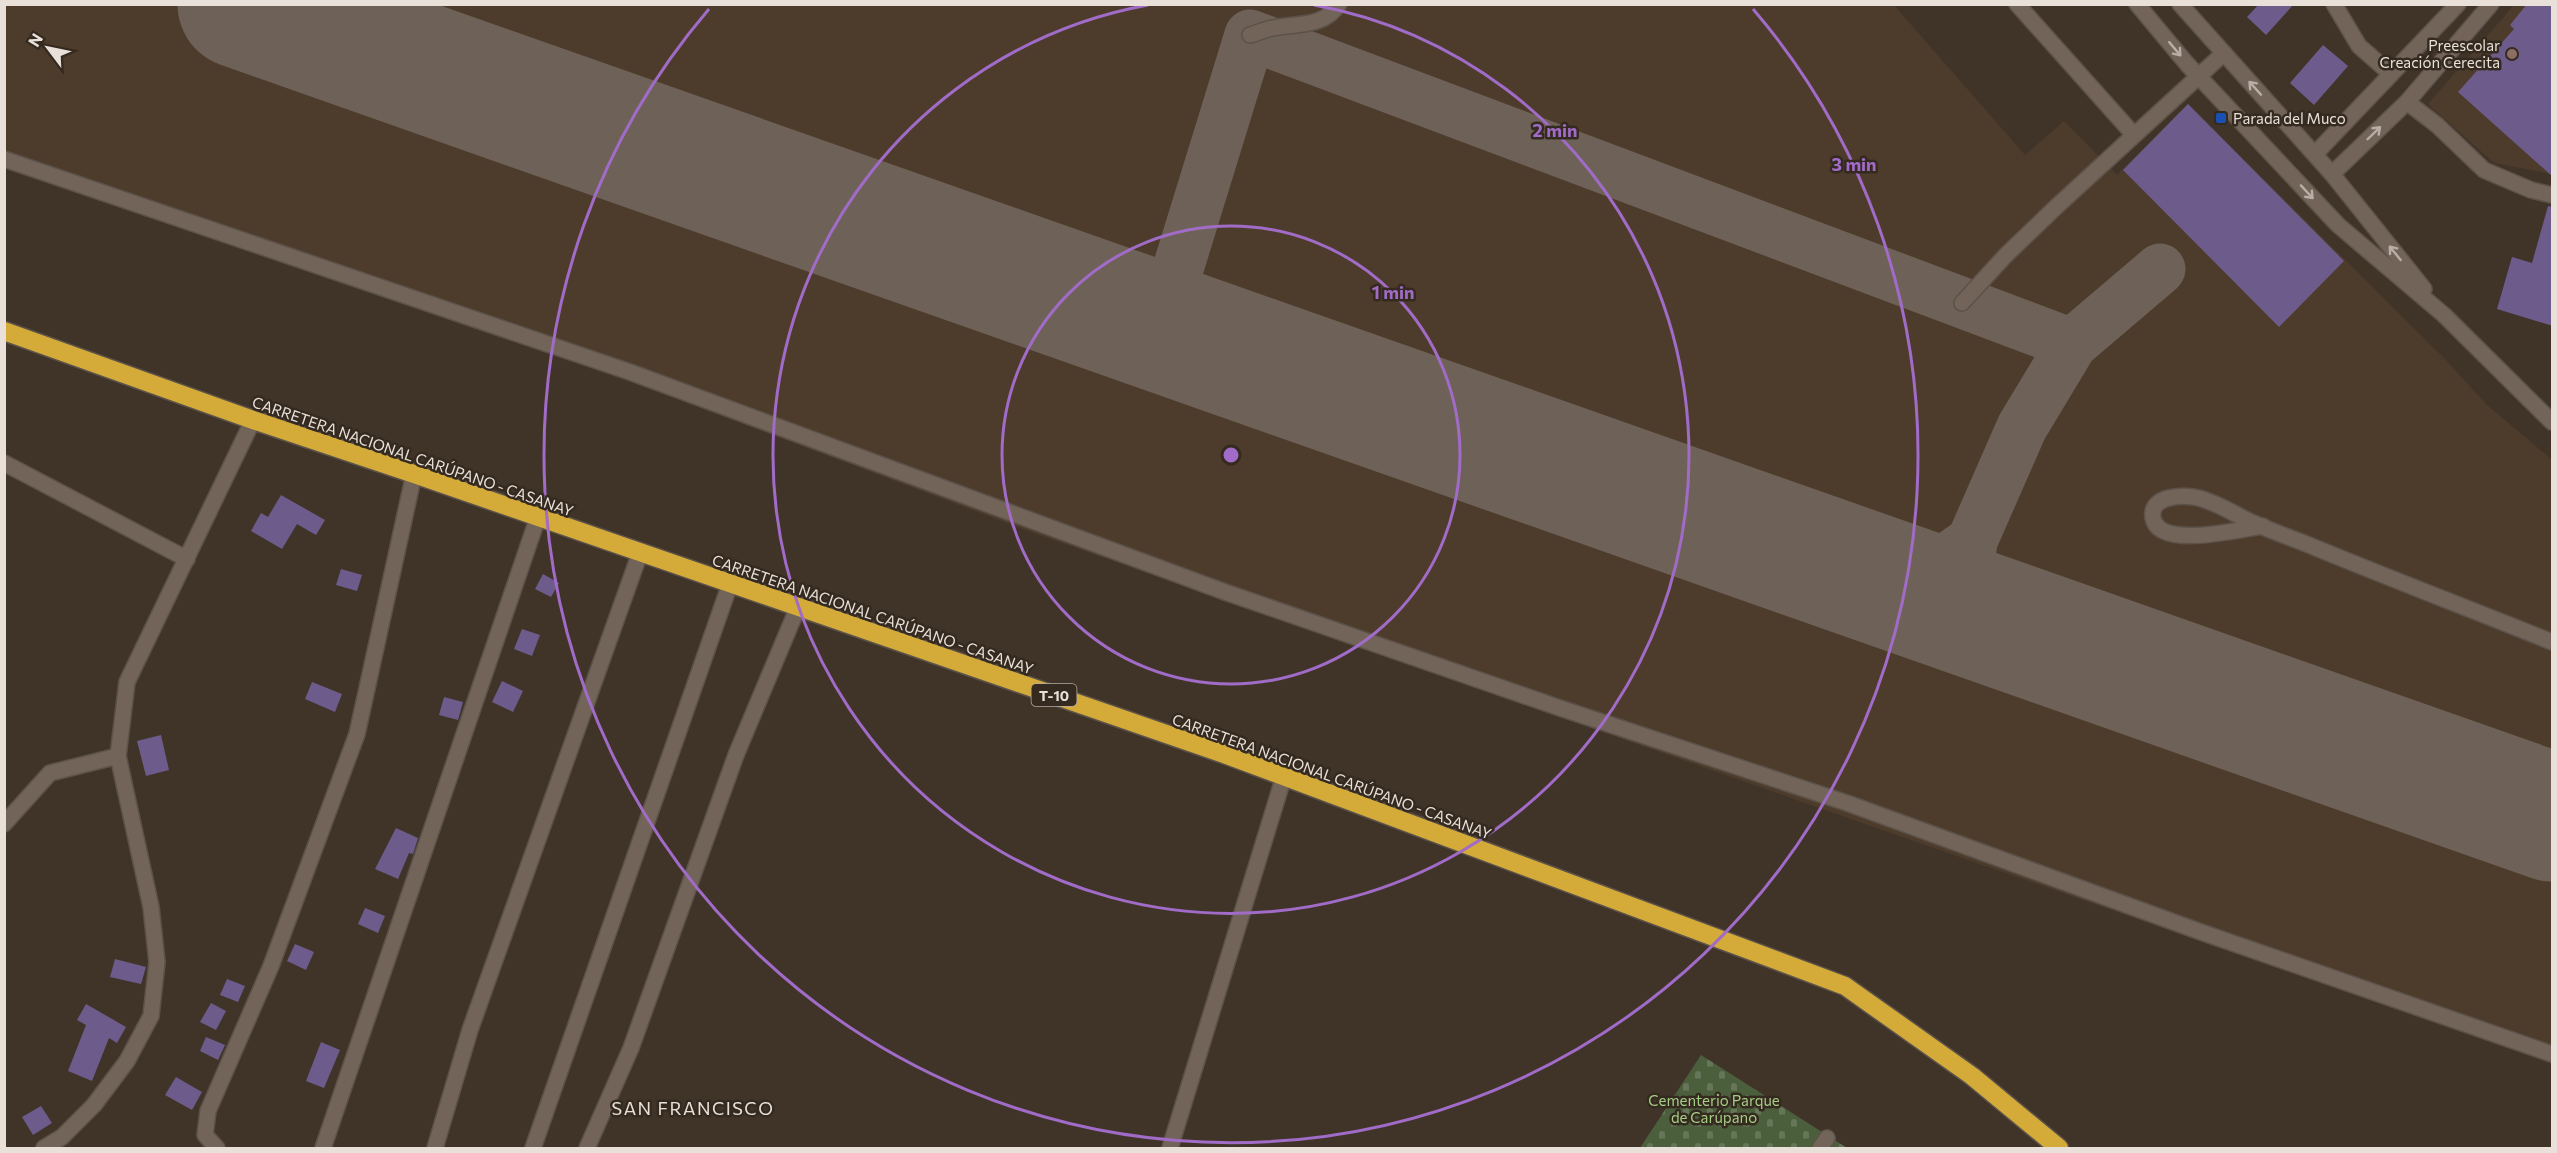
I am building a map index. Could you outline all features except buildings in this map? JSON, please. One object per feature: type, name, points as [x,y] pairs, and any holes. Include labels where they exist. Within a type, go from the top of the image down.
[{"type":"highway","name":"CARRETERA NACIONAL CARÚPANO - CASANAY","points":[[4,331],[253,420],[1284,776],[1845,986],[1972,1076],[2056,1147]]},
{"type":"street","points":[[1250,35],[1274,27],[1304,26],[1321,20],[1339,4]]},
{"type":"street","points":[[2017,4],[2134,135]]},
{"type":"street","points":[[2137,4],[2198,75],[2338,225],[2444,315],[2553,422]]},
{"type":"street","points":[[2180,4],[2332,174],[2444,315]]},
{"type":"street","points":[[2334,4],[2359,46],[2391,74]]},
{"type":"street","points":[[2315,154],[2458,4]]},
{"type":"street","points":[[2332,174],[2407,102],[2485,15],[2491,4]]},
{"type":"street","points":[[1962,303],[2014,247],[2224,53]]},
{"type":"street","points":[[2407,102],[2437,125],[2484,170],[2531,190],[2553,195]]},
{"type":"street","points":[[4,159],[630,372],[1225,592],[1560,708],[1847,803],[2201,932],[2553,1054]]},
{"type":"street","points":[[44,1149],[62,1137],[94,1106],[127,1062],[151,1016],[156,962],[151,907],[118,756],[127,682],[253,420]]},
{"type":"street","points":[[4,464],[187,559]]},
{"type":"street","points":[[217,1149],[205,1135],[208,1111],[271,966],[357,734],[414,474]]},
{"type":"street","points":[[2262,526],[2192,536],[2175,535],[2163,531],[2153,520],[2153,511],[2157,503],[2169,497],[2199,498],[2262,526],[2553,642]]},
{"type":"street","points":[[323,1149],[538,518]]},
{"type":"street","points":[[435,1149],[470,1030],[640,553]]},
{"type":"street","points":[[533,1149],[730,584]]},
{"type":"street","points":[[587,1149],[631,1048],[736,755],[798,607]]},
{"type":"street","points":[[4,825],[50,773],[118,756]]},
{"type":"street","points":[[1170,1149],[1284,776]]},
{"type":"shaded area","points":[[1893,4],[2025,155],[2064,121],[2117,175],[2188,104],[2445,359],[2486,404],[2552,460],[2552,1064],[1036,534],[613,375],[376,290],[5,168],[4,5]]},
{"type":"shaded area","name":"Preescolar Creación Cerecita","points":[[2514,5],[2552,5],[2552,174],[2494,163],[2428,104]]},
{"type":"green space","name":"Cementerio Parque de Carúpano","points":[[1701,1055],[1847,1148],[1640,1148]]},
{"type":"taxiway","points":[[1160,327],[1250,35],[2072,344]]},
{"type":"taxiway","points":[[1972,541],[2022,427],[2072,344],[2160,269]]},
{"type":"taxiway","points":[[1891,584],[1923,576],[1972,541],[1969,565],[1977,592],[1998,622]]},
{"type":"runway","points":[[242,4],[2552,817]]},
{"type":"place","name":"Preescolar Creación Cerecita","points":[[2512,54]]},
{"type":"place","name":"Parada del Muco","points":[[2221,118]]},
{"type":"district","name":"SAN FRANCISCO","points":[[693,1108]]}]
